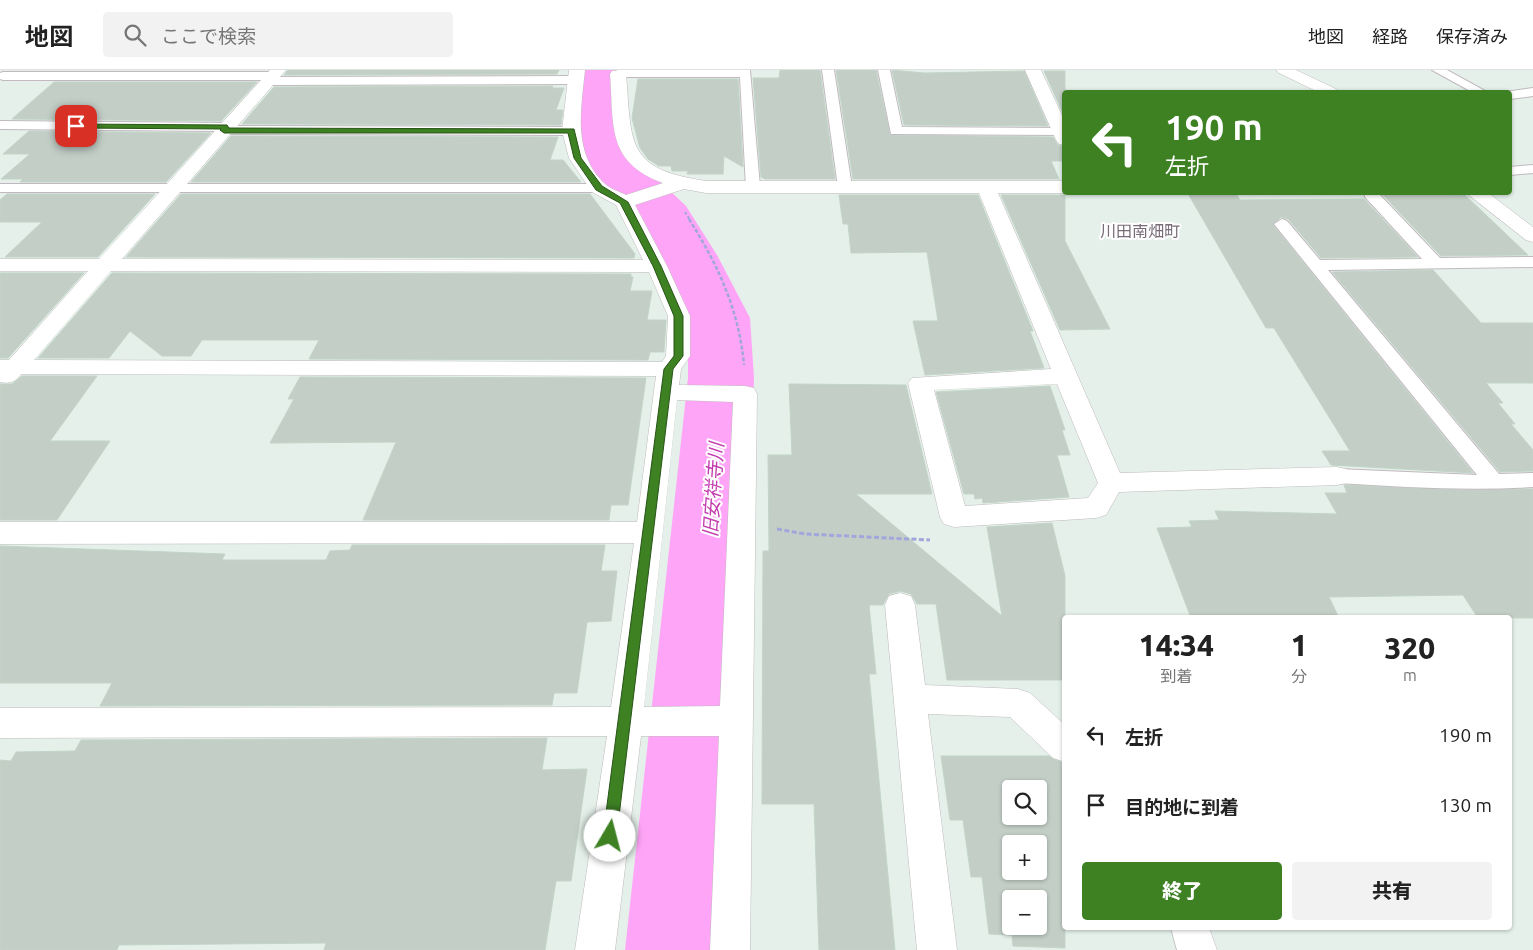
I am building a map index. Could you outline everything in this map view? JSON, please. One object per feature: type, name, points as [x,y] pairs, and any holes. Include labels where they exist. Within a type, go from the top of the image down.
[{"type":"street","points":[[1033,70],[1062,134]]},
{"type":"street","points":[[1284,70],[1326,90]]},
{"type":"street","points":[[1310,70],[1321,79],[1326,90]]},
{"type":"street","points":[[618,74],[624,141],[639,164],[679,184],[706,187],[1062,187]]},
{"type":"street","points":[[576,75],[571,131],[578,158],[599,188],[626,201],[679,316],[675,385],[648,532],[641,722],[595,950]]},
{"type":"street","points":[[5,373],[105,265],[272,76]]},
{"type":"street","points":[[626,201],[679,184]]},
{"type":"street","points":[[986,187],[1111,483]]},
{"type":"street","points":[[1478,195],[1533,236]]},
{"type":"street","points":[[0,265],[657,266]]},
{"type":"street","points":[[5,373],[675,385],[741,394],[742,524],[730,950]]},
{"type":"street","points":[[1066,376],[920,383],[954,516],[1096,508],[1111,483]]},
{"type":"street","points":[[1111,483],[1337,476]]},
{"type":"street","points":[[0,533],[648,532]]},
{"type":"street","points":[[900,605],[938,950]]},
{"type":"street","points":[[910,699],[1018,704],[1062,744]]},
{"type":"street","points":[[0,723],[737,721]]},
{"type":"street","points":[[1191,930],[1197,950]]},
{"type":"lane","points":[[828,70],[845,187]]},
{"type":"lane","points":[[884,70],[896,131],[1062,136]]},
{"type":"lane","points":[[1438,70],[1477,90]]},
{"type":"lane","points":[[618,74],[746,73],[753,187]]},
{"type":"lane","points":[[4,75],[576,75]]},
{"type":"lane","points":[[1512,95],[1533,92]]},
{"type":"lane","points":[[0,125],[225,129],[571,131]]},
{"type":"lane","points":[[1512,171],[1533,169]]},
{"type":"lane","points":[[0,188],[599,188]]},
{"type":"lane","points":[[1371,195],[1436,264]]},
{"type":"lane","points":[[1282,224],[1495,483]]},
{"type":"lane","points":[[1314,265],[1533,262]]},
{"type":"lane","points":[[1337,476],[1495,483],[1533,480]]},
{"type":"path","points":[[679,184],[674,194],[717,262],[736,310],[743,350],[741,394]]},
{"type":"path","points":[[742,524],[805,534],[939,541],[954,516]]},
{"type":"building","points":[[288,70],[559,70],[557,74],[284,75]]},
{"type":"building","points":[[780,70],[820,70],[835,179],[765,179],[761,177],[753,78],[779,78]]},
{"type":"building","points":[[836,70],[876,70],[890,135],[1053,137],[1058,145],[1062,146],[1062,161],[1051,161],[1059,179],[853,179]]},
{"type":"building","points":[[892,70],[925,73],[1024,71],[1048,126],[904,125]]},
{"type":"building","points":[[1044,71],[1065,71],[1065,90],[1062,90],[1062,111]]},
{"type":"building","points":[[638,79],[738,79],[743,167],[724,156],[723,174],[687,174],[688,171],[672,171],[671,166],[659,166],[648,159],[640,148],[632,118]]},
{"type":"building","points":[[54,82],[257,82],[221,121],[12,119]]},
{"type":"building","points":[[553,86],[552,88],[564,88],[556,110],[563,110],[561,125],[242,124],[274,87]]},
{"type":"building","points":[[29,131],[211,133],[166,182],[20,182],[23,179],[1,179],[30,154],[3,154]]},
{"type":"building","points":[[231,136],[558,137],[550,160],[563,160],[581,182],[191,182]]},
{"type":"building","points":[[7,194],[155,194],[98,257],[5,257],[42,222],[0,222],[0,200]]},
{"type":"building","points":[[181,194],[590,194],[635,254],[634,258],[126,257]]},
{"type":"building","points":[[839,195],[978,195],[1033,331],[1030,331],[1044,368],[925,375],[913,321],[938,321],[927,252],[851,253],[848,224],[843,224]]},
{"type":"building","points":[[1001,195],[1065,195],[1065,241],[1110,329],[1060,330]]},
{"type":"building","points":[[1189,195],[1237,195],[1240,200],[1364,199],[1418,257],[1321,258],[1288,219],[1281,217],[1273,225],[1473,473],[1331,465],[1322,451],[1350,451],[1274,328],[1266,328]]},
{"type":"building","points":[[1383,195],[1465,195],[1528,255],[1441,256]]},
{"type":"building","points":[[1433,270],[1481,323],[1533,323],[1533,383],[1486,383],[1503,403],[1498,403],[1515,424],[1511,424],[1533,450],[1533,471],[1500,472],[1332,272]]},
{"type":"building","points":[[0,273],[84,273],[8,358],[0,358]]},
{"type":"building","points":[[112,273],[631,274],[631,277],[633,277],[630,291],[652,291],[647,320],[666,320],[664,352],[650,352],[648,360],[309,359],[319,340],[202,340],[191,356],[162,356],[130,331],[109,358],[38,358]]},
{"type":"building","points":[[22,376],[97,376],[50,441],[110,441],[57,520],[0,520],[0,384],[12,384]]},
{"type":"building","points":[[300,377],[646,378],[628,505],[611,505],[609,520],[363,520],[396,442],[270,443],[294,399],[288,399]]},
{"type":"building","points":[[789,384],[906,385],[932,494],[856,494],[1002,616],[987,527],[1052,523],[1065,576],[1065,615],[1062,615],[1062,680],[947,680],[936,604],[917,604],[911,594],[900,591],[889,594],[883,605],[869,605],[876,674],[869,674],[895,950],[819,950],[814,804],[762,804],[763,551],[769,551],[768,455],[792,455]]},
{"type":"building","points":[[1050,386],[1065,430],[1062,430],[1070,455],[1057,455],[1069,497],[983,503],[982,498],[975,499],[974,494],[964,494],[936,392]]},
{"type":"building","points":[[1344,485],[1460,490],[1533,489],[1533,618],[1512,618],[1512,615],[1476,615],[1463,595],[1329,597],[1338,615],[1190,615],[1157,528],[1192,527],[1189,521],[1219,520],[1215,511],[1337,514],[1325,493],[1347,493]]},
{"type":"building","points":[[352,545],[605,545],[601,571],[617,571],[611,621],[587,622],[577,693],[554,693],[552,705],[100,706],[112,683],[0,683],[0,546],[225,554],[222,560],[326,560],[330,551],[350,550]]},
{"type":"building","points":[[547,738],[542,770],[587,769],[571,881],[556,881],[545,950],[324,950],[326,943],[119,945],[117,950],[0,950],[0,760],[11,761],[16,752],[75,751],[81,740]]},
{"type":"building","points":[[941,756],[1049,756],[1062,762],[1062,930],[1065,930],[1065,948],[1013,946],[1012,935],[1047,935],[1047,890],[1002,890],[1002,935],[989,934],[982,877],[971,877],[963,820],[950,820]]},
{"type":"waterway","name":"旧安祥寺川","points":[[595,70],[599,142],[608,163],[667,217],[689,255],[719,318],[721,378],[680,950]]},
{"type":"district","name":"川田南畑町","points":[[1140,231]]},
{"type":"route","points":[[76,126],[227,127],[224,130],[571,131],[578,158],[599,188],[624,202],[657,266],[679,316],[678,356],[669,369],[626,722],[610,836]]}]
